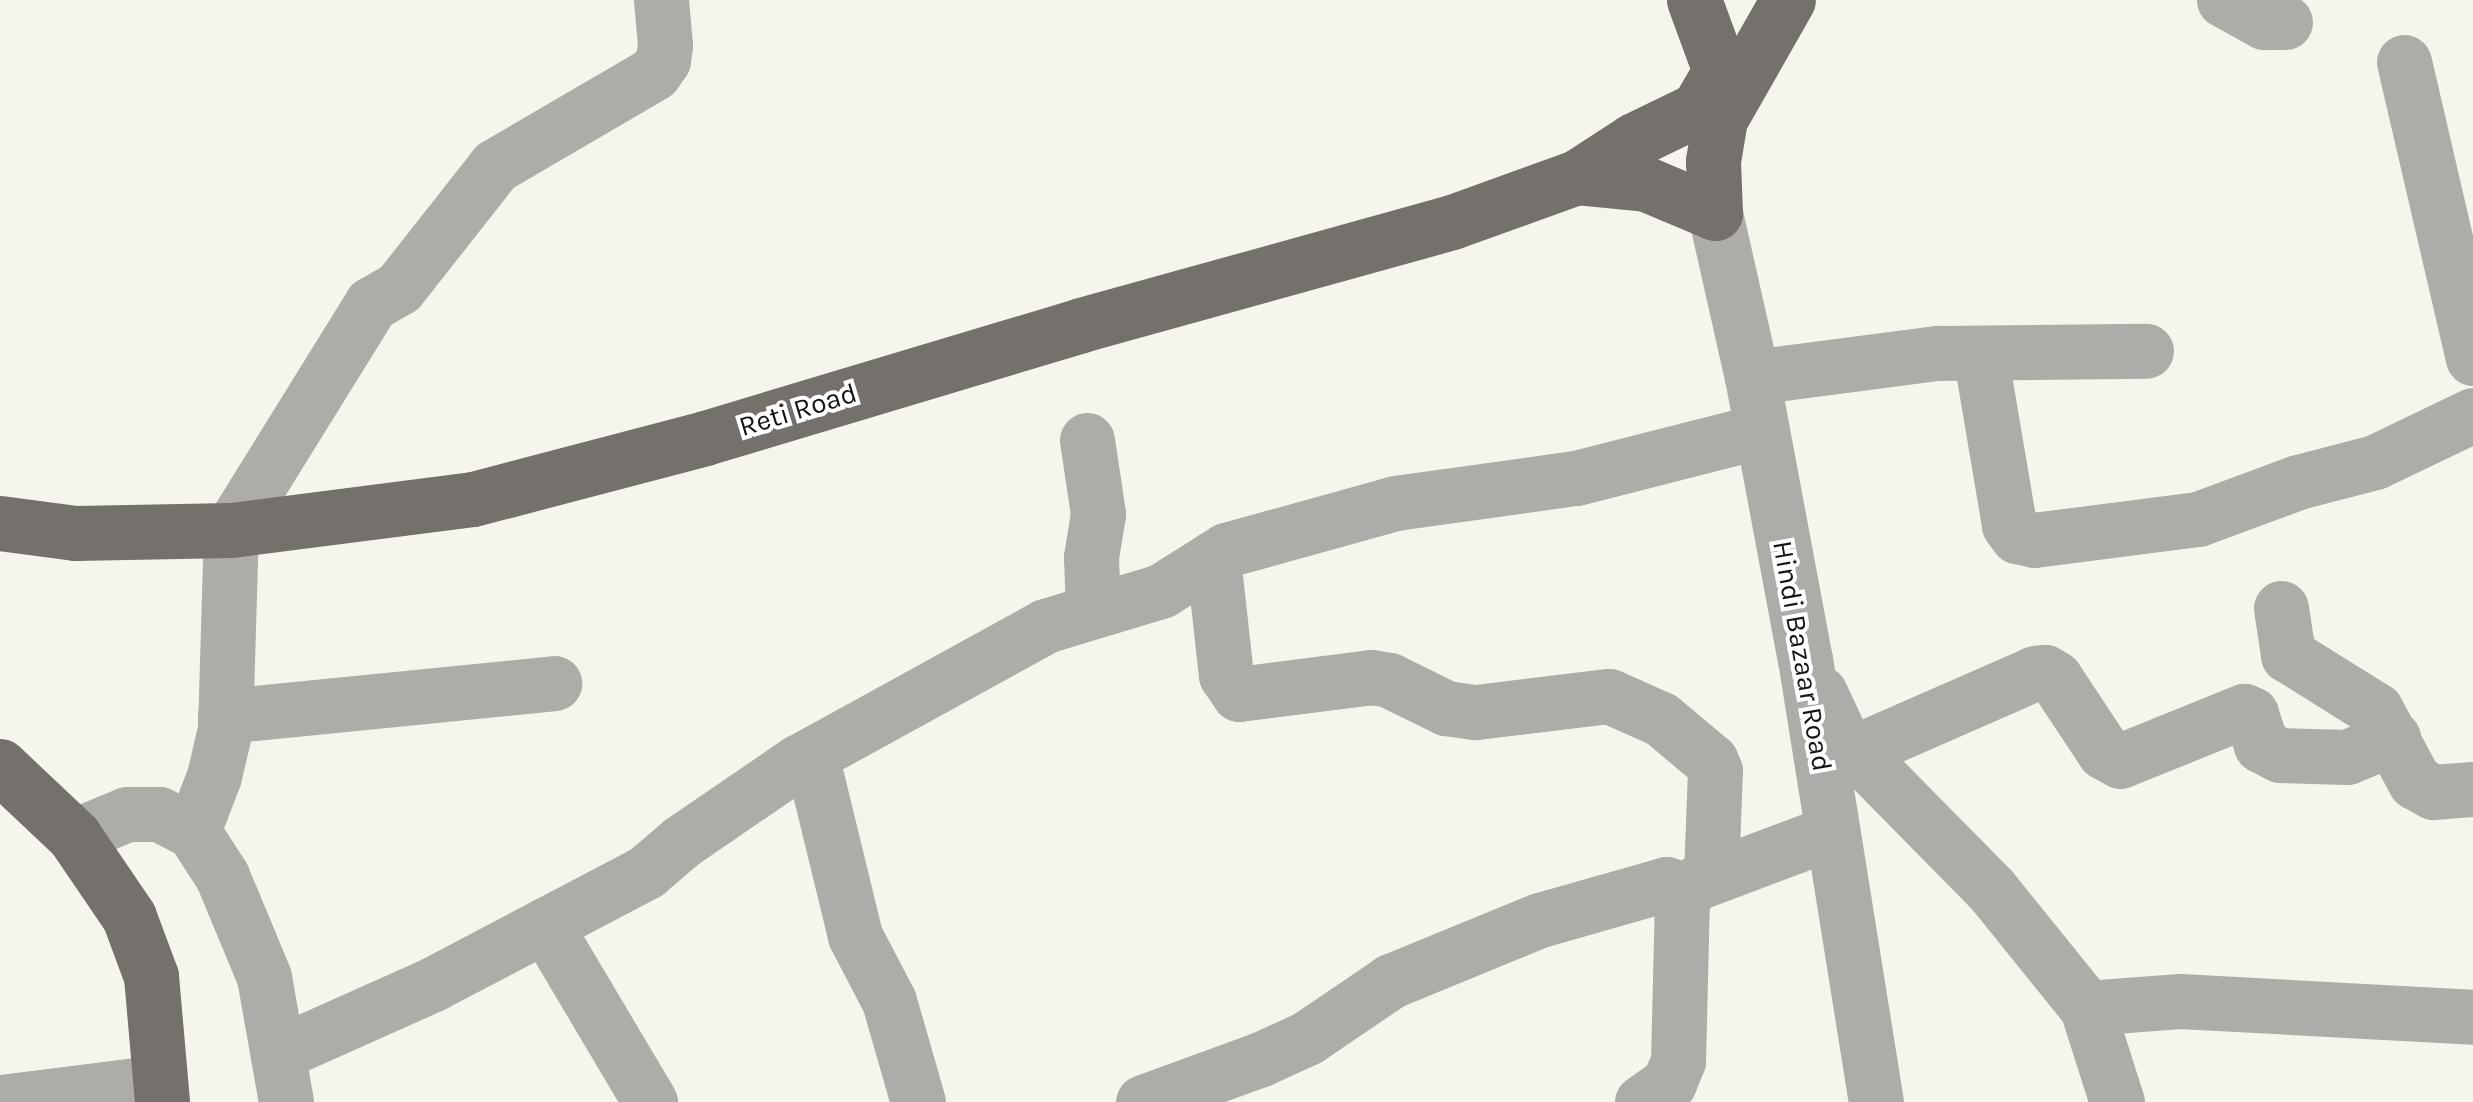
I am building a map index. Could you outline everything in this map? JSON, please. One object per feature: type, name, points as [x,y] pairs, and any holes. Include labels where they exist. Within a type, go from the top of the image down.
[{"type":"main road","points":[[1577,178],[1646,184],[1715,213],[1709,114],[1720,71],[1694,0]]},
{"type":"main road","points":[[1577,178],[1634,140],[1709,114],[1788,0]]},
{"type":"main road","name":"Reti Road","points":[[0,523],[75,533],[231,530],[472,499],[706,438],[1081,324],[1452,222],[1577,178]]},
{"type":"main road","points":[[0,766],[74,836],[129,918],[151,976],[161,1092]]},
{"type":"street","points":[[193,831],[218,765],[226,716],[231,530],[371,304],[399,288],[496,166],[508,154],[654,72],[663,60],[665,46],[661,0]]},
{"type":"street","points":[[2224,0],[2264,22],[2285,22]]},
{"type":"street","points":[[2404,62],[2473,358]]},
{"type":"street","name":"Hindi Bazaar Road","points":[[1715,213],[1752,376],[1805,658],[1876,1102]]},
{"type":"street","points":[[1752,376],[1893,358],[2146,351]]},
{"type":"street","points":[[1980,353],[2009,525],[2017,536],[2034,540],[2198,520],[2298,482],[2375,462],[2473,415]]},
{"type":"street","points":[[74,836],[127,814],[159,814],[193,831],[222,876],[264,976],[283,1078],[432,984],[646,872],[681,842],[811,754],[1045,626],[1162,591],[1226,550],[1395,503],[1576,478],[1760,431]]},
{"type":"street","points":[[1087,440],[1098,514],[1092,557],[1093,611]]},
{"type":"street","points":[[1213,558],[1226,675],[1239,694],[1371,677],[1389,680],[1446,708],[1476,712],[1609,696],[1627,700],[1661,720],[1711,762],[1715,771],[1699,884],[1682,900],[1678,1061],[1669,1083],[1642,1102]]},
{"type":"street","points":[[2281,608],[2288,655],[2364,698],[2394,738],[2422,788],[2433,792],[2473,789]]},
{"type":"street","points":[[1805,658],[1840,736],[1991,889],[2087,1008],[2117,1102]]},
{"type":"street","points":[[1855,752],[2035,673],[2055,678],[2104,752],[2120,761],[2244,711],[2252,714],[2262,745],[2280,755],[2347,757],[2394,738]]},
{"type":"street","points":[[226,716],[554,683]]},
{"type":"street","points":[[811,754],[855,936],[888,1001],[918,1102]]},
{"type":"street","points":[[1143,1102],[1260,1060],[1307,1038],[1391,981],[1540,920],[1666,884],[1699,884],[1832,832]]},
{"type":"street","points":[[545,925],[644,1100]]},
{"type":"street","points":[[2087,1008],[2180,1001],[2473,1017]]},
{"type":"street","points":[[2,1102],[161,1092]]}]
